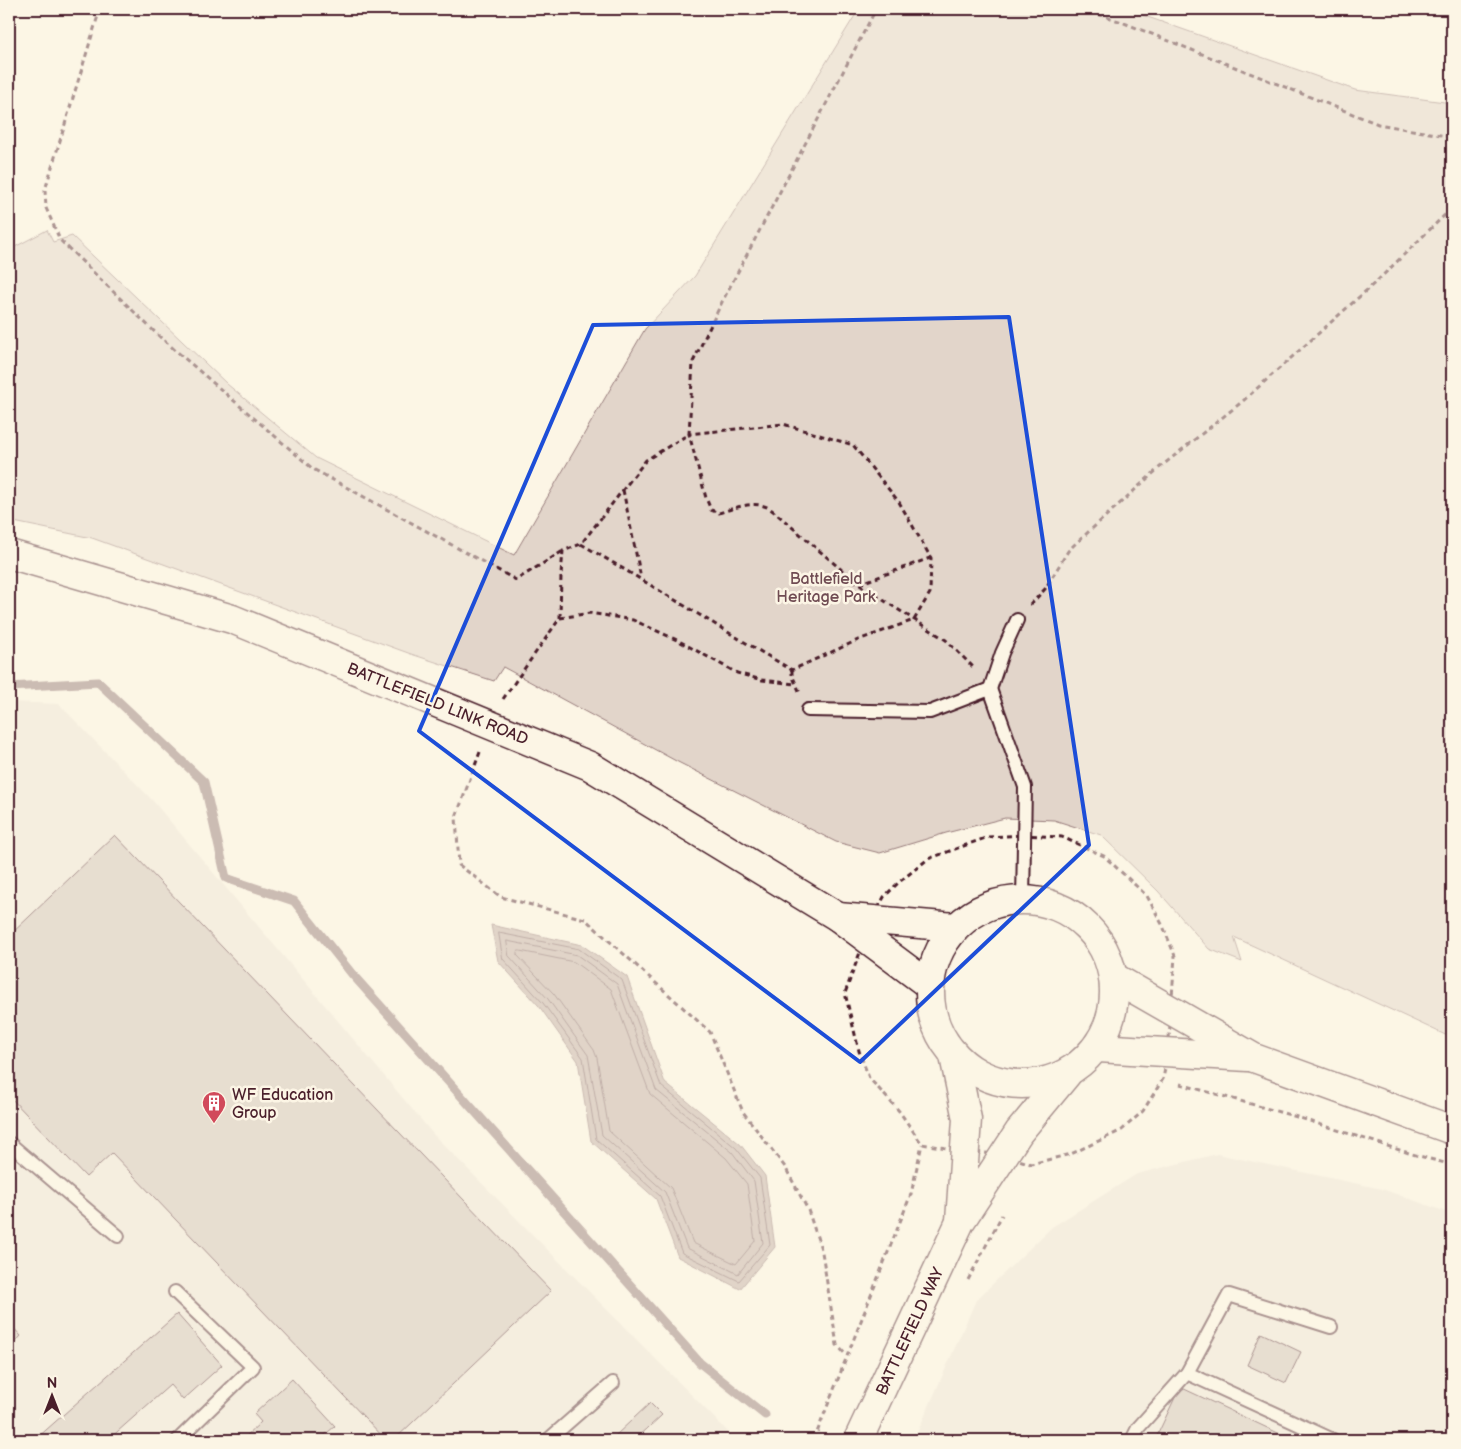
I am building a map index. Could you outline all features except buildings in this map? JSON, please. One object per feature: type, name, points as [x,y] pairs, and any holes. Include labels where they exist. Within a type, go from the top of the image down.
[{"type":"main road","name":"BATTLEFIELD LINK ROAD","points":[[9,554],[232,618],[590,766],[838,918],[929,985]]},
{"type":"main road","points":[[1023,900],[1065,909],[1098,936],[1115,978],[1114,1010],[1098,1048],[1067,1074],[1036,1084],[1002,1083],[972,1070],[954,1056],[933,1018],[929,985],[938,954],[955,927],[987,906],[1023,900]]},
{"type":"main road","name":"BATTLEFIELD LINK ROAD","points":[[838,918],[955,927]]},
{"type":"main road","points":[[1115,978],[1254,1058],[1452,1130]]},
{"type":"main road","points":[[1098,1048],[1254,1058]]},
{"type":"main road","name":"BATTLEFIELD WAY","points":[[954,1056],[967,1119],[960,1222]]},
{"type":"main road","name":"BATTLEFIELD WAY","points":[[858,1440],[960,1222],[1020,1132],[1067,1074]]},
{"type":"lane","points":[[1017,620],[1002,653],[990,689],[1025,787],[1023,900]]},
{"type":"lane","points":[[808,710],[930,712],[990,689]]},
{"type":"lane","points":[[9,1143],[118,1236]]},
{"type":"lane","points":[[175,1292],[253,1367],[178,1440]]},
{"type":"lane","points":[[1132,1440],[1138,1428],[1187,1373],[1229,1295],[1331,1327]]},
{"type":"lane","points":[[1187,1373],[1333,1440]]},
{"type":"lane","points":[[548,1440],[613,1383]]},
{"type":"path","points":[[100,9],[45,190],[46,208],[60,240],[160,337],[313,469],[516,580],[563,551],[581,544],[646,460],[689,434],[783,424],[853,445],[899,502],[931,558],[930,593],[914,620],[858,640],[792,670],[581,544]]},
{"type":"path","points":[[876,9],[722,302],[693,362],[689,434],[711,510],[719,513],[739,507],[764,506],[791,526],[858,584],[946,640],[974,668],[990,689]]},
{"type":"path","points":[[1081,9],[1119,21],[1378,124],[1452,137]]},
{"type":"path","points":[[1017,620],[1045,589],[1068,551],[1074,545],[1159,468],[1243,401],[1378,280],[1452,208]]},
{"type":"path","points":[[623,490],[641,579]]},
{"type":"path","points":[[502,701],[560,618],[560,575],[563,551]]},
{"type":"path","points":[[858,584],[931,558]]},
{"type":"path","points":[[560,618],[590,613],[634,620],[680,641],[737,674],[762,680],[795,684]]},
{"type":"path","points":[[480,752],[456,816],[459,864],[501,897],[585,920],[710,1032],[742,1112],[785,1167],[808,1210],[822,1252],[838,1345],[846,1354]]},
{"type":"path","points":[[884,897],[928,859],[988,837],[1003,836]]},
{"type":"path","points":[[1036,836],[1062,837],[1104,856],[1146,896],[1163,926],[1175,956],[1174,977]]},
{"type":"path","points":[[845,993],[859,1051],[869,1078],[899,1111],[922,1144],[929,1146]]},
{"type":"path","points":[[1024,1162],[1031,1164],[1070,1154],[1122,1130],[1143,1110],[1163,1079],[1164,1072]]},
{"type":"path","points":[[1163,1079],[1297,1117],[1452,1165]]},
{"type":"path","points":[[814,1440],[846,1354],[911,1194],[922,1144]]},
{"type":"path","points":[[1026,1172],[1031,1164]]},
{"type":"path","points":[[964,1287],[1004,1212]]},
{"type":"highlighted area","points":[[1009,317],[1089,845],[860,1062],[419,731],[593,325]]},
{"type":"shaded area","points":[[9,702],[59,704],[153,801],[433,1134],[736,1440],[9,1440]]},
{"type":"shaded area","points":[[1217,1154],[1382,1189],[1452,1214],[1452,1440],[914,1440],[976,1300],[1052,1227],[1137,1174]]},
{"type":"green space","name":"Battlefield Heritage Park","points":[[859,9],[1125,9],[1355,90],[1452,103],[1452,1038],[1234,937],[1242,962],[1209,949],[1158,891],[1101,835],[1054,820],[1005,818],[880,853],[836,842],[676,761],[503,667],[494,681],[411,654],[92,538],[9,521],[9,250],[47,230],[53,242],[72,236],[227,384],[316,458],[514,555],[645,329],[695,276]]},
{"type":"water","points":[[491,925],[582,945],[627,977],[665,1083],[740,1144],[765,1176],[775,1247],[740,1289],[678,1257],[656,1199],[591,1141],[578,1061],[539,1006],[498,961]]},
{"type":"waterway","points":[[9,687],[98,682],[204,782],[226,878],[294,901],[352,974],[700,1363],[765,1415]]},
{"type":"place","name":"WF Education Group","points":[[214,1124]]}]
